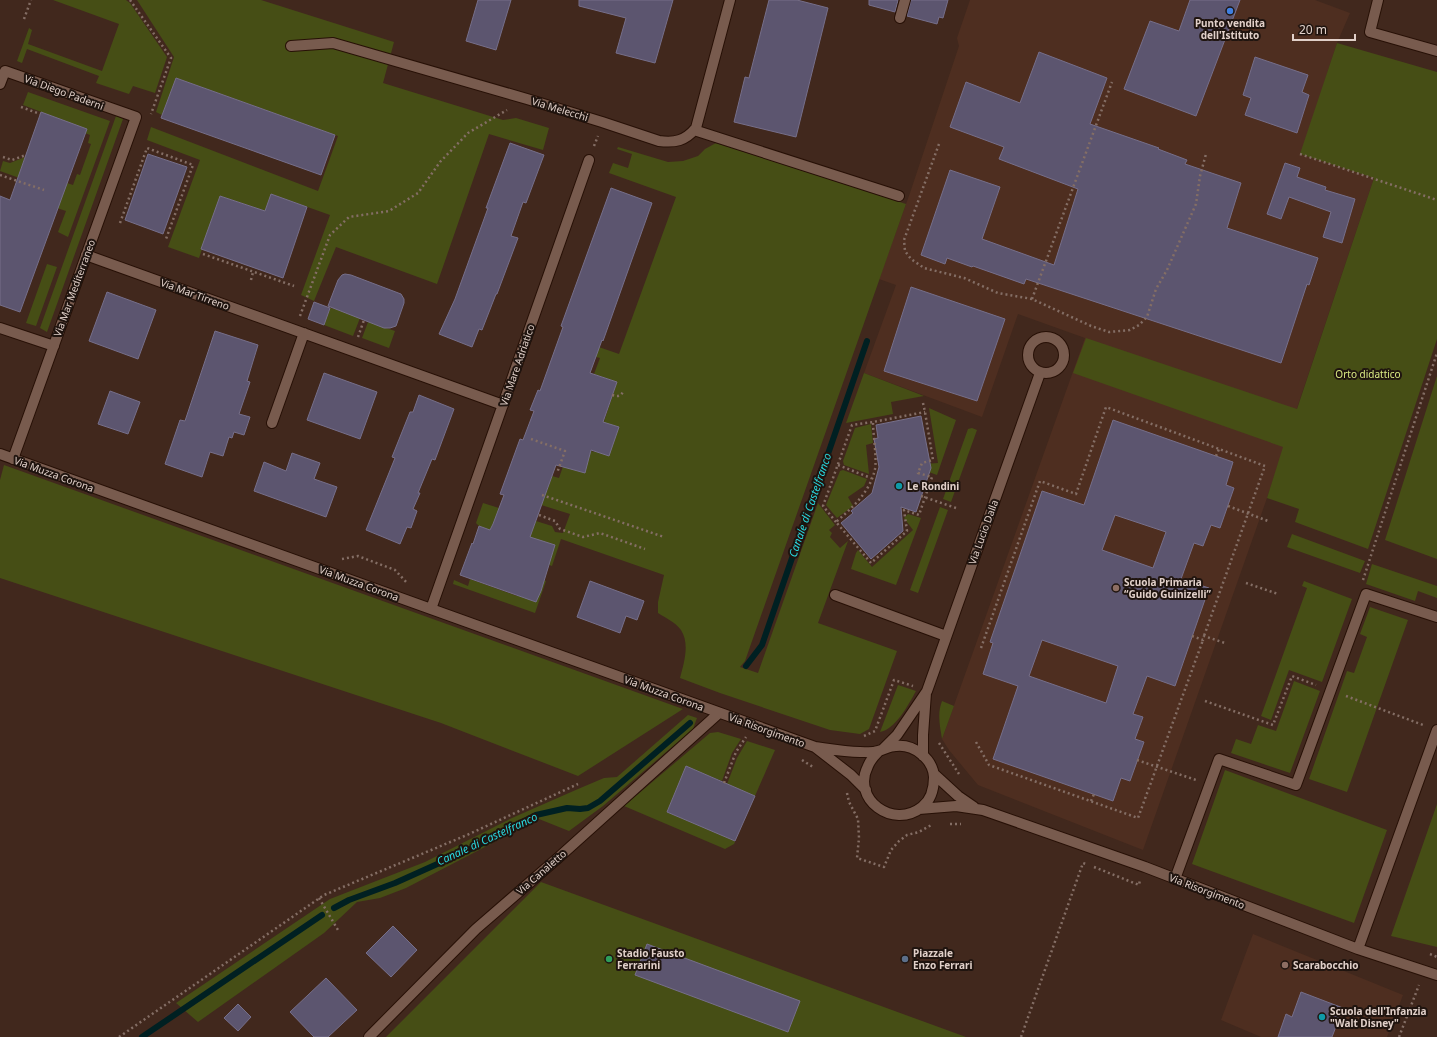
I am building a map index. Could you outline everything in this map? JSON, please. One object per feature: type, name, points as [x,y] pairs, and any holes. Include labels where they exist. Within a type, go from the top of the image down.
[{"type":"street","points":[[730,0],[694,130],[899,196]]},
{"type":"street","points":[[900,18],[905,0]]},
{"type":"street","points":[[1378,0],[1370,32],[1437,51]]},
{"type":"street","name":"Via Melecchi","points":[[291,46],[333,43],[527,99],[659,141],[668,142],[679,140],[689,136],[694,130]]},
{"type":"street","name":"Via Diego Paderni","points":[[0,84],[5,71],[136,117]]},
{"type":"street","name":"Via Mar Mediterraneo","points":[[13,459],[136,117]]},
{"type":"street","name":"Via Mare Adriatico","points":[[431,609],[589,160]]},
{"type":"street","name":"Via Mar Tirreno","points":[[86,255],[503,405]]},
{"type":"street","points":[[0,328],[54,346]]},
{"type":"street","points":[[272,423],[299,331]]},
{"type":"street","name":"Via Lucio Dalla","points":[[880,750],[897,734],[922,690],[946,636],[1040,373]]},
{"type":"street","name":"Via Muzza Corona","points":[[0,454],[719,712]]},
{"type":"street","points":[[1175,879],[1219,759],[1296,785],[1366,594],[1437,617]]},
{"type":"street","points":[[835,595],[946,636]]},
{"type":"street","name":"Via Lucio Dalla","points":[[922,690],[923,756]]},
{"type":"street","name":"Via Risorgimento","points":[[719,712],[814,747],[859,752],[880,750],[895,746],[912,748],[923,756],[929,763],[934,774],[958,796],[976,808]]},
{"type":"street","name":"Via Canaletto","points":[[369,1037],[476,929],[558,858],[719,712]]},
{"type":"street","points":[[1358,949],[1434,728]]},
{"type":"street","name":"Via Risorgimento","points":[[814,747],[851,775],[866,790],[872,803],[880,810],[888,814],[898,816],[907,815],[919,809],[956,806],[976,808],[1175,879],[1358,949],[1437,975]]},
{"type":"street","points":[[866,790],[865,776],[867,767],[880,750]]},
{"type":"street","points":[[919,809],[930,798],[933,789],[934,774]]},
{"type":"path","points":[[24,19],[31,0]]},
{"type":"path","points":[[1032,299],[1112,82]]},
{"type":"path","points":[[299,331],[330,236],[348,217],[389,210],[418,193],[440,162],[468,133],[527,99]]},
{"type":"path","points":[[21,107],[40,114]]},
{"type":"path","points":[[589,160],[602,122]]},
{"type":"path","points":[[939,144],[904,240],[905,251],[911,259],[924,268],[964,278],[998,293],[1032,299],[1091,326],[1109,332],[1130,330],[1139,325],[1147,316],[1156,289],[1167,270],[1196,204],[1200,176],[1206,154]]},
{"type":"path","points":[[120,223],[147,148],[193,165],[166,239]]},
{"type":"path","points":[[1300,154],[1437,200]]},
{"type":"path","points":[[3,157],[12,160],[26,155]]},
{"type":"path","points":[[0,175],[44,190]]},
{"type":"path","points":[[203,254],[294,286]]},
{"type":"path","points":[[251,280],[253,272]]},
{"type":"path","points":[[360,331],[364,320]]},
{"type":"path","points":[[1362,584],[1437,353]]},
{"type":"path","points":[[612,395],[618,396],[622,394],[624,390]]},
{"type":"path","points":[[923,403],[925,412],[933,460],[922,463],[918,472],[932,477],[919,515],[904,510],[907,531],[871,563],[823,506],[852,425],[925,412]]},
{"type":"path","points":[[976,742],[989,765],[1138,818],[1265,466],[1106,407],[1076,494],[1040,481],[981,648]]},
{"type":"path","points":[[836,522],[854,507],[867,489],[875,468],[873,422]]},
{"type":"path","points":[[531,439],[565,451],[557,473]]},
{"type":"path","points":[[1216,456],[1219,449]]},
{"type":"path","points":[[838,465],[871,478]]},
{"type":"path","points":[[542,495],[664,537]]},
{"type":"path","points":[[921,496],[956,508]]},
{"type":"path","points":[[1228,506],[1268,521]]},
{"type":"path","points":[[539,515],[556,521],[560,529],[584,537],[600,533],[645,549]]},
{"type":"path","points":[[340,560],[358,556],[395,570],[410,586]]},
{"type":"path","points":[[1246,583],[1278,594]]},
{"type":"path","points":[[1192,636],[1203,640]]},
{"type":"path","points":[[1204,636],[1225,644]]},
{"type":"path","points":[[1205,701],[1273,725],[1292,676],[1434,728]]},
{"type":"path","points":[[863,737],[875,732],[894,680],[922,690]]},
{"type":"path","points":[[724,783],[736,752],[754,725]]},
{"type":"path","points":[[939,742],[960,775]]},
{"type":"path","points":[[803,756],[802,760],[814,768]]},
{"type":"path","points":[[1137,760],[1209,785]]},
{"type":"path","points":[[119,1037],[324,895],[467,835],[578,784]]},
{"type":"path","points":[[846,787],[849,802],[858,819],[859,838],[857,858],[884,867],[891,850],[899,841],[907,835],[919,832],[934,823]]},
{"type":"path","points":[[1091,801],[1094,794]]},
{"type":"path","points":[[948,824],[963,824]]},
{"type":"path","points":[[1021,1037],[1083,863],[1139,885]]},
{"type":"path","points":[[319,898],[338,930]]},
{"type":"path","points":[[1423,953],[1437,956]]},
{"type":"path","points":[[1399,1037],[1424,971]]},
{"type":"shaded area","points":[[970,0],[1315,0],[1350,13],[1337,43],[1301,154],[1374,178],[1267,498],[1143,850],[978,785],[949,750],[942,739],[1085,338],[1018,314],[982,417],[864,373],[896,285],[879,279],[910,193],[959,46],[957,38]]},
{"type":"shaded area","name":"Scarabocchio","points":[[1253,934],[1403,995],[1387,1037],[1261,1037],[1221,1020]]},
{"type":"green space","points":[[53,0],[126,0],[130,3],[167,57],[155,93],[133,86],[129,94],[96,83],[99,76],[27,49],[22,63],[17,61],[29,28],[32,30],[28,44],[102,71],[119,24]]},
{"type":"green space","points":[[137,0],[261,0],[394,42],[383,83],[503,120],[516,118],[549,128],[543,150],[489,134],[437,284],[336,247],[314,301],[301,295],[330,215],[271,194],[265,211],[220,196],[199,258],[168,247],[200,160],[147,140],[151,127],[318,191],[338,136],[176,78],[162,115],[156,112],[174,57]]},
{"type":"green space","name":"Orto didattico","points":[[1337,43],[1437,72],[1437,339],[1368,549],[1295,522],[1299,509],[1267,498],[1283,447],[1073,373],[1086,338],[1297,409],[1374,178],[1300,154]]},
{"type":"green space","points":[[28,92],[110,121],[68,237],[58,232],[66,211],[57,208],[67,183],[73,185],[77,174],[80,175],[91,144],[88,143],[90,135],[85,133],[86,129],[23,105]]},
{"type":"green space","points":[[116,116],[123,119],[47,332],[40,328]]},
{"type":"green space","points":[[716,143],[906,204],[745,661],[740,667],[758,673],[818,503],[835,525],[829,530],[832,533],[830,537],[840,548],[848,541],[818,623],[897,651],[869,729],[860,734],[830,730],[680,678],[686,647],[684,635],[676,625],[658,613],[658,602],[664,575],[561,539],[552,566],[524,556],[530,537],[493,524],[490,530],[479,526],[476,523],[483,503],[499,508],[498,512],[534,526],[536,521],[552,526],[555,532],[563,533],[570,514],[538,504],[543,490],[547,491],[552,476],[559,478],[569,449],[538,433],[594,452],[617,382],[594,374],[600,358],[596,357],[561,334],[619,354],[676,197],[609,173],[613,163],[628,168],[632,154],[617,149],[618,147],[668,162],[683,161],[698,156],[705,149]]},
{"type":"green space","points":[[25,157],[20,171],[47,181],[44,187],[0,171],[3,161],[10,163]]},
{"type":"green space","points":[[47,264],[57,267],[36,326],[26,323]]},
{"type":"green space","points":[[330,308],[360,318],[353,336],[324,325]]},
{"type":"green space","points":[[368,322],[395,331],[389,348],[362,338]]},
{"type":"green space","points":[[864,373],[924,396],[891,402],[893,414],[846,423]]},
{"type":"green space","points":[[1437,376],[1437,559],[1385,540]]},
{"type":"green space","points":[[929,408],[956,420],[937,475],[923,470],[925,464],[938,463]]},
{"type":"green space","points":[[871,424],[873,443],[866,445],[869,474],[844,465],[843,461],[855,428]]},
{"type":"green space","points":[[972,428],[977,430],[951,502],[943,499],[968,429]]},
{"type":"green space","points":[[4,465],[683,709],[578,776],[441,723],[0,578],[0,480]]},
{"type":"green space","points":[[843,470],[867,479],[864,486],[848,497],[853,506],[837,518],[826,505],[840,471]]},
{"type":"green space","points":[[940,507],[948,510],[918,593],[910,590]]},
{"type":"green space","points":[[908,514],[921,518],[896,585],[851,569],[858,550],[872,567],[913,530],[904,518]]},
{"type":"green space","points":[[1292,534],[1365,561],[1360,573],[1287,547]]},
{"type":"green space","points":[[1372,564],[1437,586],[1437,598],[1418,591],[1415,601],[1366,584]]},
{"type":"green space","points":[[470,579],[517,596],[532,589],[542,580],[546,581],[535,613],[453,584],[454,580],[468,586]]},
{"type":"green space","points":[[1304,581],[1352,599],[1322,682],[1289,670],[1271,720],[1261,716],[1307,588],[1302,586]]},
{"type":"green space","points":[[1370,607],[1408,620],[1347,792],[1309,779],[1347,671],[1354,673],[1367,637],[1360,634]]},
{"type":"green space","points":[[1294,681],[1320,691],[1290,773],[1231,753],[1236,739],[1251,744],[1258,725],[1276,731]]},
{"type":"green space","points":[[898,685],[916,691],[896,722],[891,727],[880,732]]},
{"type":"green space","points":[[942,701],[954,706],[942,739],[939,715]]},
{"type":"green space","points":[[688,715],[697,718],[693,729],[603,806],[569,831],[539,819],[406,888],[380,898],[357,902],[324,933],[198,1022],[176,1003],[330,899],[425,862],[512,818],[578,789],[604,778],[617,777]]},
{"type":"green space","points":[[718,732],[741,739],[732,753],[722,781],[686,767],[667,812],[733,840],[735,842],[734,844],[725,849],[624,806],[710,733]]},
{"type":"green space","points":[[747,741],[775,750],[755,796],[727,784],[737,758]]},
{"type":"green space","points":[[1225,770],[1387,830],[1354,923],[1192,864]]},
{"type":"green space","points":[[1437,804],[1437,947],[1391,936]]},
{"type":"green space","name":"Stadio Fausto Ferrarini","points":[[541,882],[966,1037],[386,1037]]},
{"type":"building","points":[[478,0],[511,0],[496,50],[466,41]]},
{"type":"building","points":[[579,0],[673,0],[655,63],[616,53],[626,18],[579,6]]},
{"type":"building","points":[[769,0],[797,0],[828,8],[796,137],[734,122],[745,77],[749,78]]},
{"type":"building","points":[[869,0],[898,0],[895,12],[869,5]]},
{"type":"building","points":[[911,0],[948,0],[943,18],[939,17],[937,24],[907,16]]},
{"type":"building","points":[[1190,0],[1240,0],[1196,116],[1124,89],[1150,21],[1179,31]]},
{"type":"building","points":[[1039,52],[1107,78],[1090,124],[1159,148],[1158,149],[1187,160],[1185,164],[1241,183],[1227,228],[1318,258],[1309,285],[1307,284],[1281,363],[1026,279],[1024,284],[947,258],[945,264],[921,255],[950,170],[1000,187],[982,239],[1054,265],[1078,189],[999,159],[1004,147],[950,127],[966,82],[1020,103]]},
{"type":"building","points":[[1255,57],[1308,75],[1302,92],[1309,95],[1297,133],[1245,115],[1251,98],[1243,95]]},
{"type":"building","points":[[176,78],[335,135],[321,175],[161,118]]},
{"type":"building","points":[[41,112],[87,129],[20,312],[0,305],[0,196],[10,200]]},
{"type":"building","points":[[510,143],[544,155],[526,203],[523,202],[511,236],[518,238],[497,294],[482,330],[479,329],[472,347],[439,334],[455,299]]},
{"type":"building","points":[[148,154],[187,167],[163,234],[125,220]]},
{"type":"building","points":[[1285,163],[1300,168],[1297,177],[1326,187],[1325,190],[1355,199],[1342,243],[1323,237],[1331,212],[1289,197],[1281,219],[1267,214]]},
{"type":"building","points":[[611,188],[652,203],[603,341],[602,340],[590,373],[617,382],[603,422],[619,427],[609,456],[591,450],[585,473],[556,465],[530,537],[555,545],[541,591],[536,602],[460,575],[479,526],[490,530],[493,524],[504,495],[500,494],[520,439],[523,440],[534,411],[530,410],[538,390],[540,391],[563,327],[561,326]]},
{"type":"building","points":[[271,194],[307,207],[283,278],[201,249],[220,196],[265,211]]},
{"type":"building","points":[[345,274],[401,294],[404,299],[404,303],[396,326],[384,328],[328,306],[338,280]]},
{"type":"building","points":[[911,287],[1005,319],[977,401],[884,371]]},
{"type":"building","points":[[107,292],[156,310],[138,359],[89,341]]},
{"type":"building","points":[[314,302],[330,308],[324,325],[308,319]]},
{"type":"building","points":[[215,331],[258,345],[247,381],[250,382],[239,414],[250,417],[244,435],[234,432],[232,438],[229,437],[223,456],[210,452],[202,477],[165,464],[180,420],[185,421]]},
{"type":"building","points":[[324,373],[377,392],[360,439],[307,420]]},
{"type":"building","points":[[110,391],[140,402],[128,434],[98,424]]},
{"type":"building","points":[[419,395],[454,409],[435,460],[432,459],[418,493],[420,493],[413,509],[417,511],[411,528],[407,527],[400,544],[366,530],[395,458],[392,457],[410,412],[413,412]]},
{"type":"building","name":"Le Rondini","points":[[921,416],[931,468],[916,512],[901,507],[903,531],[871,559],[841,523],[853,513],[851,511],[872,493],[879,467],[874,439],[878,438],[876,425]]},
{"type":"building","points":[[1113,420],[1233,462],[1226,485],[1234,488],[1220,528],[1211,525],[1203,546],[1194,543],[1181,579],[1209,588],[1175,686],[1147,676],[1133,714],[1143,717],[1135,739],[1144,742],[1130,781],[1121,778],[1113,801],[993,759],[1018,686],[983,674],[993,643],[990,642],[1042,491],[1084,505]],"holes":[[[1115,515],[1166,532],[1153,568],[1102,550]],[[1042,640],[1118,666],[1106,703],[1029,676]]]},
{"type":"building","points":[[292,453],[320,463],[314,479],[337,487],[326,517],[254,491],[264,462],[286,471]]},
{"type":"building","points":[[590,581],[644,601],[637,620],[626,616],[620,633],[577,617]]},
{"type":"building","points":[[686,766],[755,796],[735,841],[667,812]]},
{"type":"building","points":[[393,926],[417,950],[391,977],[366,953]]},
{"type":"building","points":[[647,944],[800,1001],[788,1032],[635,975]]},
{"type":"building","points":[[326,978],[357,1010],[328,1037],[314,1037],[290,1012]]},
{"type":"building","name":"Scuola dell'Infanzia \"Walt Disney\"","points":[[1301,992],[1343,1008],[1332,1037],[1278,1037],[1286,1014],[1292,1017]]},
{"type":"building","points":[[238,1004],[251,1017],[238,1031],[224,1018]]},
{"type":"waterway","name":"Canale di Castelfranco","points":[[746,666],[762,645],[867,341]]},
{"type":"waterway","name":"Canale di Castelfranco","points":[[334,908],[349,900],[395,883],[473,848],[536,815],[567,808],[588,808],[600,801],[690,723]]},
{"type":"waterway","name":"Canale di Castelfranco","points":[[142,1037],[322,915]]},
{"type":"place","name":"Punto vendita dell'Istituto","points":[[1230,11]]},
{"type":"place","name":"Le Rondini","points":[[899,486]]},
{"type":"place","name":"Scuola Primaria “Guido Guinizelli”","points":[[1116,588]]},
{"type":"place","name":"Stadio Fausto Ferrarini","points":[[609,959]]},
{"type":"place","name":"Piazzale Enzo Ferrari","points":[[905,959]]},
{"type":"place","name":"Scarabocchio","points":[[1285,965]]},
{"type":"place","name":"Scuola dell'Infanzia \"Walt Disney\"","points":[[1322,1017]]}]
